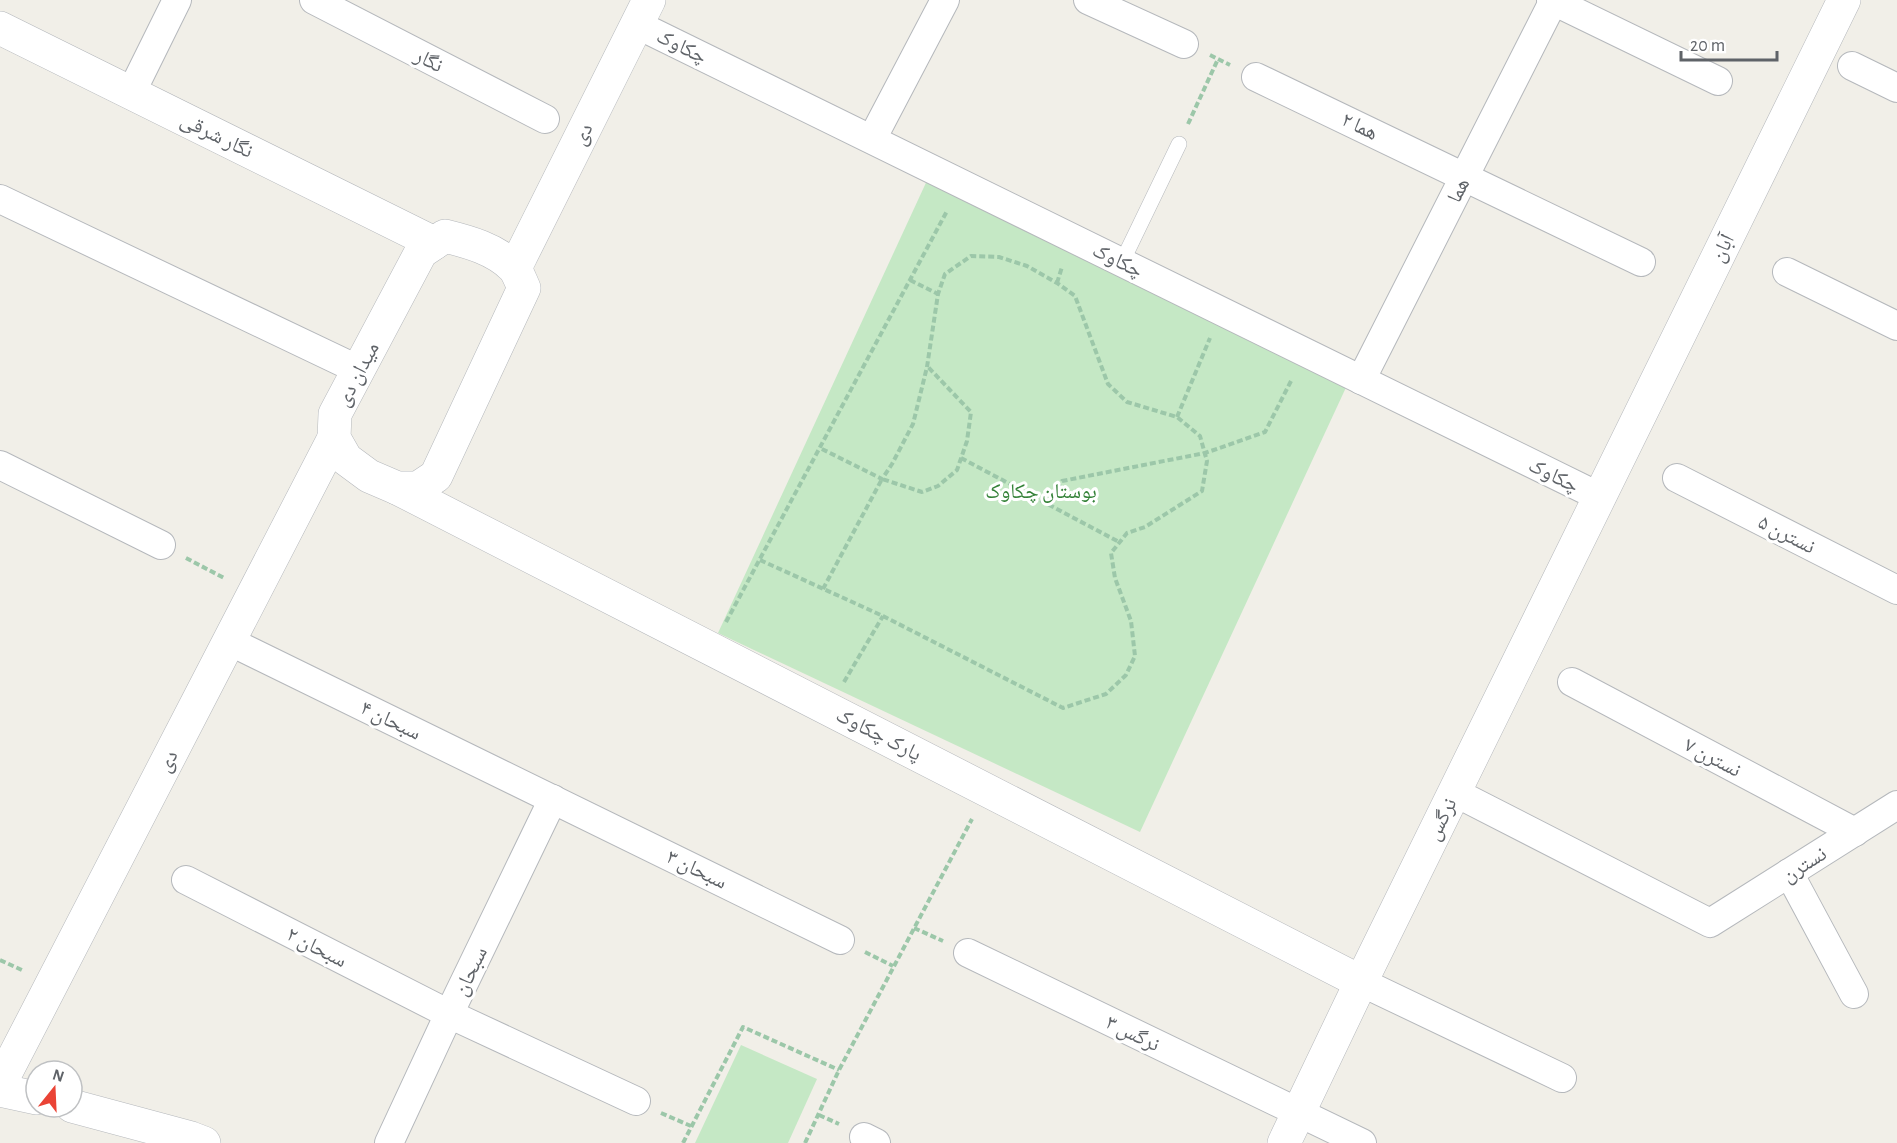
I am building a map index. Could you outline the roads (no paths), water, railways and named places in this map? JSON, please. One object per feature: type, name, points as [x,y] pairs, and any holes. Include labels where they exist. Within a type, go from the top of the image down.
[{"type":"street","points":[[131,93],[177,0]]},
{"type":"street","name":"نگار","points":[[314,0],[545,119]]},
{"type":"street","points":[[872,139],[945,0]]},
{"type":"street","points":[[1088,0],[1185,44]]},
{"type":"street","points":[[1553,0],[1718,81]]},
{"type":"street","name":"هما","points":[[1361,380],[1553,0]]},
{"type":"street","name":"آبان","points":[[1600,497],[1844,0]]},
{"type":"street","name":"چکاوک","points":[[643,12],[872,139],[1600,497]]},
{"type":"street","name":"دی","points":[[515,268],[643,12]]},
{"type":"street","name":"نگار شرقی","points":[[0,28],[434,243]]},
{"type":"street","points":[[1852,66],[1897,88]]},
{"type":"street","name":"هما ۲","points":[[1256,76],[1641,262]]},
{"type":"street","points":[[0,199],[359,370]]},
{"type":"street","points":[[334,438],[346,459],[369,476],[397,488],[418,488],[436,476],[524,288],[515,268],[494,252],[445,236],[434,243]]},
{"type":"street","name":"میدان دی","points":[[334,438],[335,414],[421,252],[434,243]]},
{"type":"street","points":[[1787,272],[1897,326]]},
{"type":"street","name":"دی","points":[[0,1084],[334,438]]},
{"type":"street","points":[[0,465],[161,545]]},
{"type":"street","name":"نسترن ۵","points":[[1677,478],[1897,590]]},
{"type":"street","name":"پارک چکاوک","points":[[397,488],[1360,982]]},
{"type":"street","name":"نرگس","points":[[1284,1143],[1360,982],[1600,497]]},
{"type":"street","name":"سبحان ۴","points":[[229,641],[553,799]]},
{"type":"street","name":"نسترن ۷","points":[[1572,682],[1855,832]]},
{"type":"street","name":"نسترن","points":[[1454,792],[1710,923],[1895,809]]},
{"type":"street","name":"سبحان ۳","points":[[553,799],[840,939]]},
{"type":"street","name":"سبحان","points":[[389,1143],[553,799]]},
{"type":"street","points":[[1789,873],[1854,994]]},
{"type":"street","name":"سبحان ۲","points":[[186,880],[449,1014],[636,1101]]},
{"type":"street","name":"نرگس ۳","points":[[968,953],[1362,1143]]},
{"type":"street","points":[[1360,982],[1562,1078]]},
{"type":"street","points":[[0,1090],[24,1095]]},
{"type":"street","points":[[84,1109],[204,1143]]},
{"type":"lane","points":[[1122,262],[1179,144]]},
{"type":"park label","name":"بوستان چکاوک","points":[[1041,491]]}]
